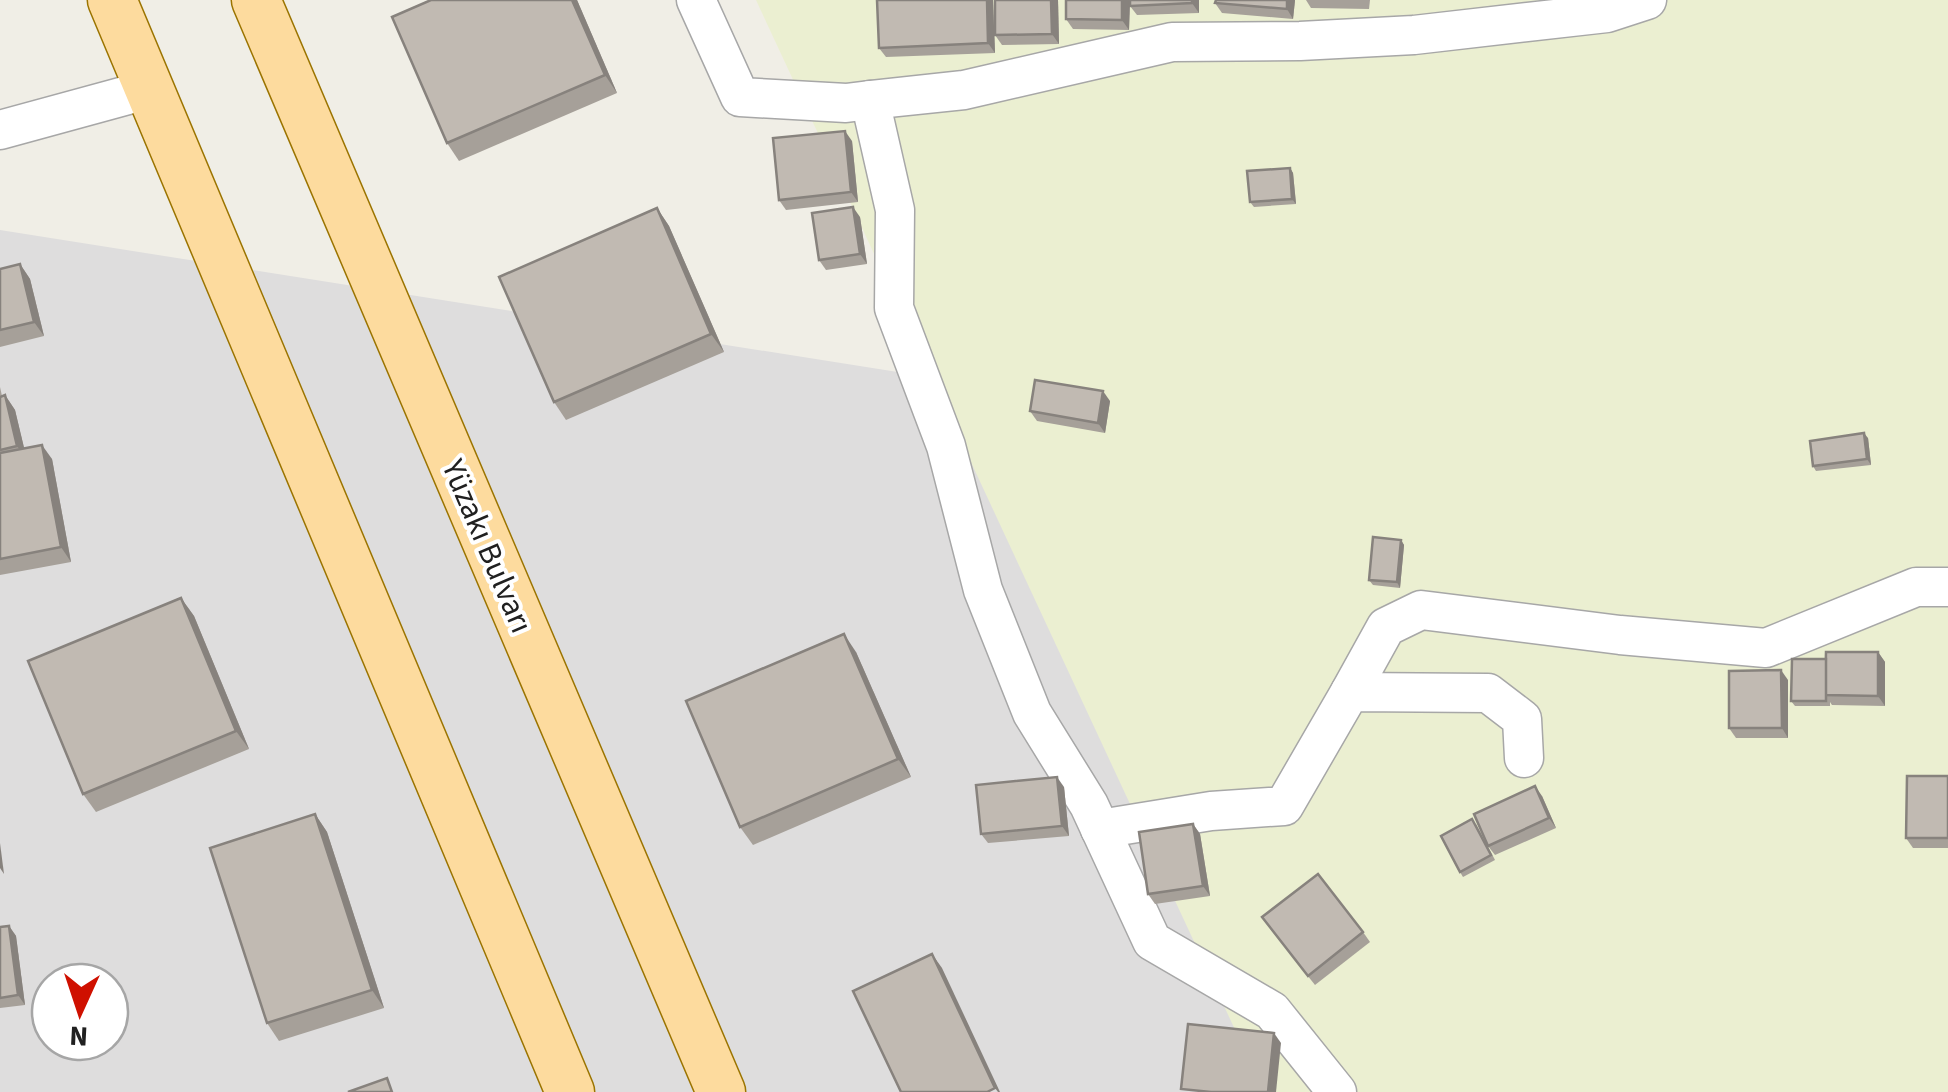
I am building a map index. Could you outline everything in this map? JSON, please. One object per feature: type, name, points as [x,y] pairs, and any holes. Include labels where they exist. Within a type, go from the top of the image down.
[{"type":"main road","points":[[112,0],[570,1092]]},
{"type":"main road","name":"Yüzakı Bulvarı","points":[[256,0],[721,1092]]},
{"type":"street","points":[[696,0],[740,97],[846,103],[964,90],[1172,42],[1414,35],[1607,13],[1647,0]]},
{"type":"street","points":[[0,130],[150,88]]},
{"type":"street","points":[[870,100],[895,210],[894,308],[946,446],[984,590],[1032,713],[1089,805],[1152,942],[1272,1011],[1338,1092]]},
{"type":"street","points":[[1100,829],[1211,812],[1284,806],[1386,627],[1421,610],[1620,635],[1766,648],[1916,587],[1948,588]]},
{"type":"street","points":[[1350,692],[1488,693],[1522,719],[1524,758]]},
{"type":"shaded area","points":[[0,230],[967,383],[1275,1092],[0,1092]]},
{"type":"green space","points":[[756,0],[1948,0],[1948,1092],[1264,1092]]},
{"type":"building","points":[[431,0],[572,0],[605,75],[447,143],[392,17]]},
{"type":"building","points":[[877,0],[987,0],[988,43],[879,48]]},
{"type":"building","points":[[995,0],[1051,0],[1052,34],[995,35]]},
{"type":"building","points":[[1066,0],[1122,0],[1122,20],[1066,19]]},
{"type":"building","points":[[1130,0],[1192,0],[1192,3],[1130,6]]},
{"type":"building","points":[[1287,0],[1287,9],[1215,3]]},
{"type":"building","points":[[845,131],[851,192],[779,200],[773,138]]},
{"type":"building","points":[[1290,168],[1292,199],[1250,202],[1247,171]]},
{"type":"building","points":[[853,207],[860,254],[819,260],[812,213]]},
{"type":"building","points":[[657,208],[711,334],[554,402],[499,277]]},
{"type":"building","points":[[20,264],[34,322],[0,330],[0,269]]},
{"type":"building","points":[[1035,380],[1103,391],[1098,423],[1030,411]]},
{"type":"building","points":[[5,395],[17,446],[0,450],[0,397]]},
{"type":"building","points":[[1864,433],[1867,459],[1813,466],[1810,441]]},
{"type":"building","points":[[42,445],[61,547],[0,559],[0,453]]},
{"type":"building","points":[[1373,537],[1401,540],[1397,582],[1369,580]]},
{"type":"building","points":[[181,598],[236,731],[83,794],[28,661]]},
{"type":"building","points":[[844,634],[898,759],[740,827],[686,701]]},
{"type":"building","points":[[1826,652],[1878,652],[1878,696],[1825,695]]},
{"type":"building","points":[[1792,659],[1826,659],[1826,701],[1791,701]]},
{"type":"building","points":[[1781,670],[1782,728],[1729,728],[1729,671]]},
{"type":"building","points":[[1907,776],[1948,776],[1948,838],[1906,838]]},
{"type":"building","points":[[1057,777],[1062,826],[981,834],[976,785]]},
{"type":"building","points":[[1535,786],[1549,818],[1488,846],[1474,814]]},
{"type":"building","points":[[315,814],[372,990],[267,1023],[210,848]]},
{"type":"building","points":[[1472,819],[1491,855],[1460,872],[1441,836]]},
{"type":"building","points":[[1193,824],[1203,886],[1148,894],[1139,832]]},
{"type":"building","points":[[1318,874],[1363,932],[1308,976],[1262,917]]},
{"type":"building","points":[[9,926],[18,995],[0,998],[0,927]]},
{"type":"building","points":[[932,954],[995,1088],[987,1092],[901,1092],[853,991]]},
{"type":"building","points":[[1188,1024],[1274,1033],[1268,1092],[1181,1089]]},
{"type":"building","points":[[387,1078],[392,1092],[348,1092]]}]
